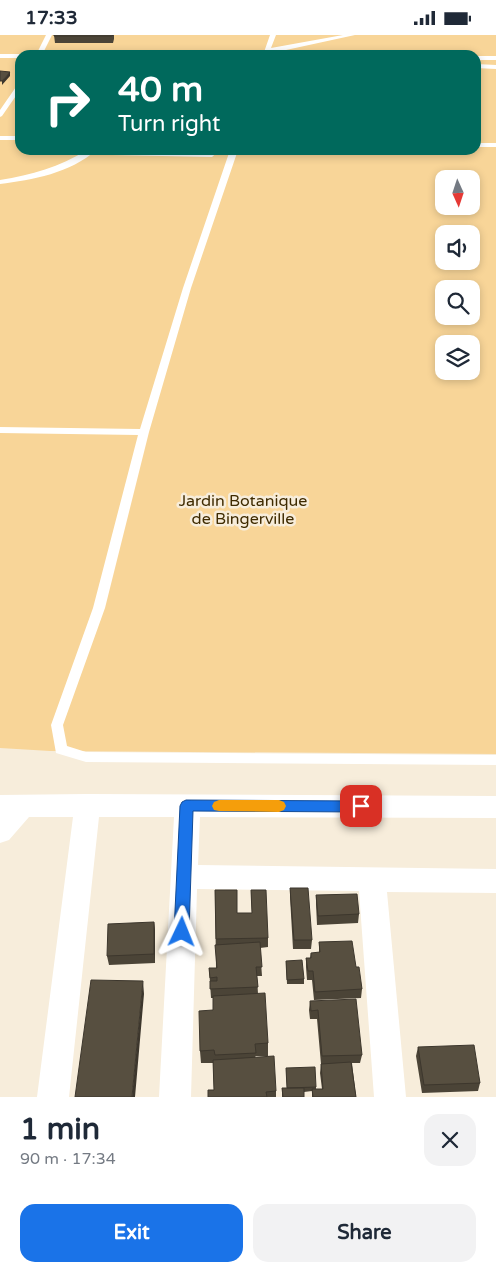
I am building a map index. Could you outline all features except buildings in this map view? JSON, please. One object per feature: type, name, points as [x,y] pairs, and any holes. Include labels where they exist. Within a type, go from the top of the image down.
[{"type":"street","points":[[53,1097],[87,805]]},
{"type":"street","points":[[0,832],[11,807],[87,805],[496,807]]},
{"type":"street","points":[[175,1097],[186,806]]},
{"type":"street","points":[[184,877],[496,881]]},
{"type":"street","points":[[372,879],[390,1097]]},
{"type":"lane","points":[[42,50],[49,35]]},
{"type":"lane","points":[[268,50],[272,35]]},
{"type":"lane","points":[[281,50],[352,35]]},
{"type":"lane","points":[[0,56],[15,56]]},
{"type":"lane","points":[[481,58],[496,58]]},
{"type":"lane","points":[[481,66],[496,67]]},
{"type":"lane","points":[[0,115],[15,92]]},
{"type":"lane","points":[[0,138],[15,138]]},
{"type":"lane","points":[[481,145],[496,145]]},
{"type":"lane","points":[[0,182],[38,176],[60,169],[84,155]]},
{"type":"lane","points":[[232,155],[187,288],[144,432],[99,608],[58,725],[62,749],[86,757],[496,760]]},
{"type":"lane","points":[[0,430],[144,432]]},
{"type":"green space","name":"Jardin Botanique de Bingerville","points":[[0,35],[496,35],[496,754],[50,751],[0,748]]},
{"type":"slow traffic","points":[[219,806],[279,806]]},
{"type":"route","points":[[182,932],[186,806],[361,806]]}]
